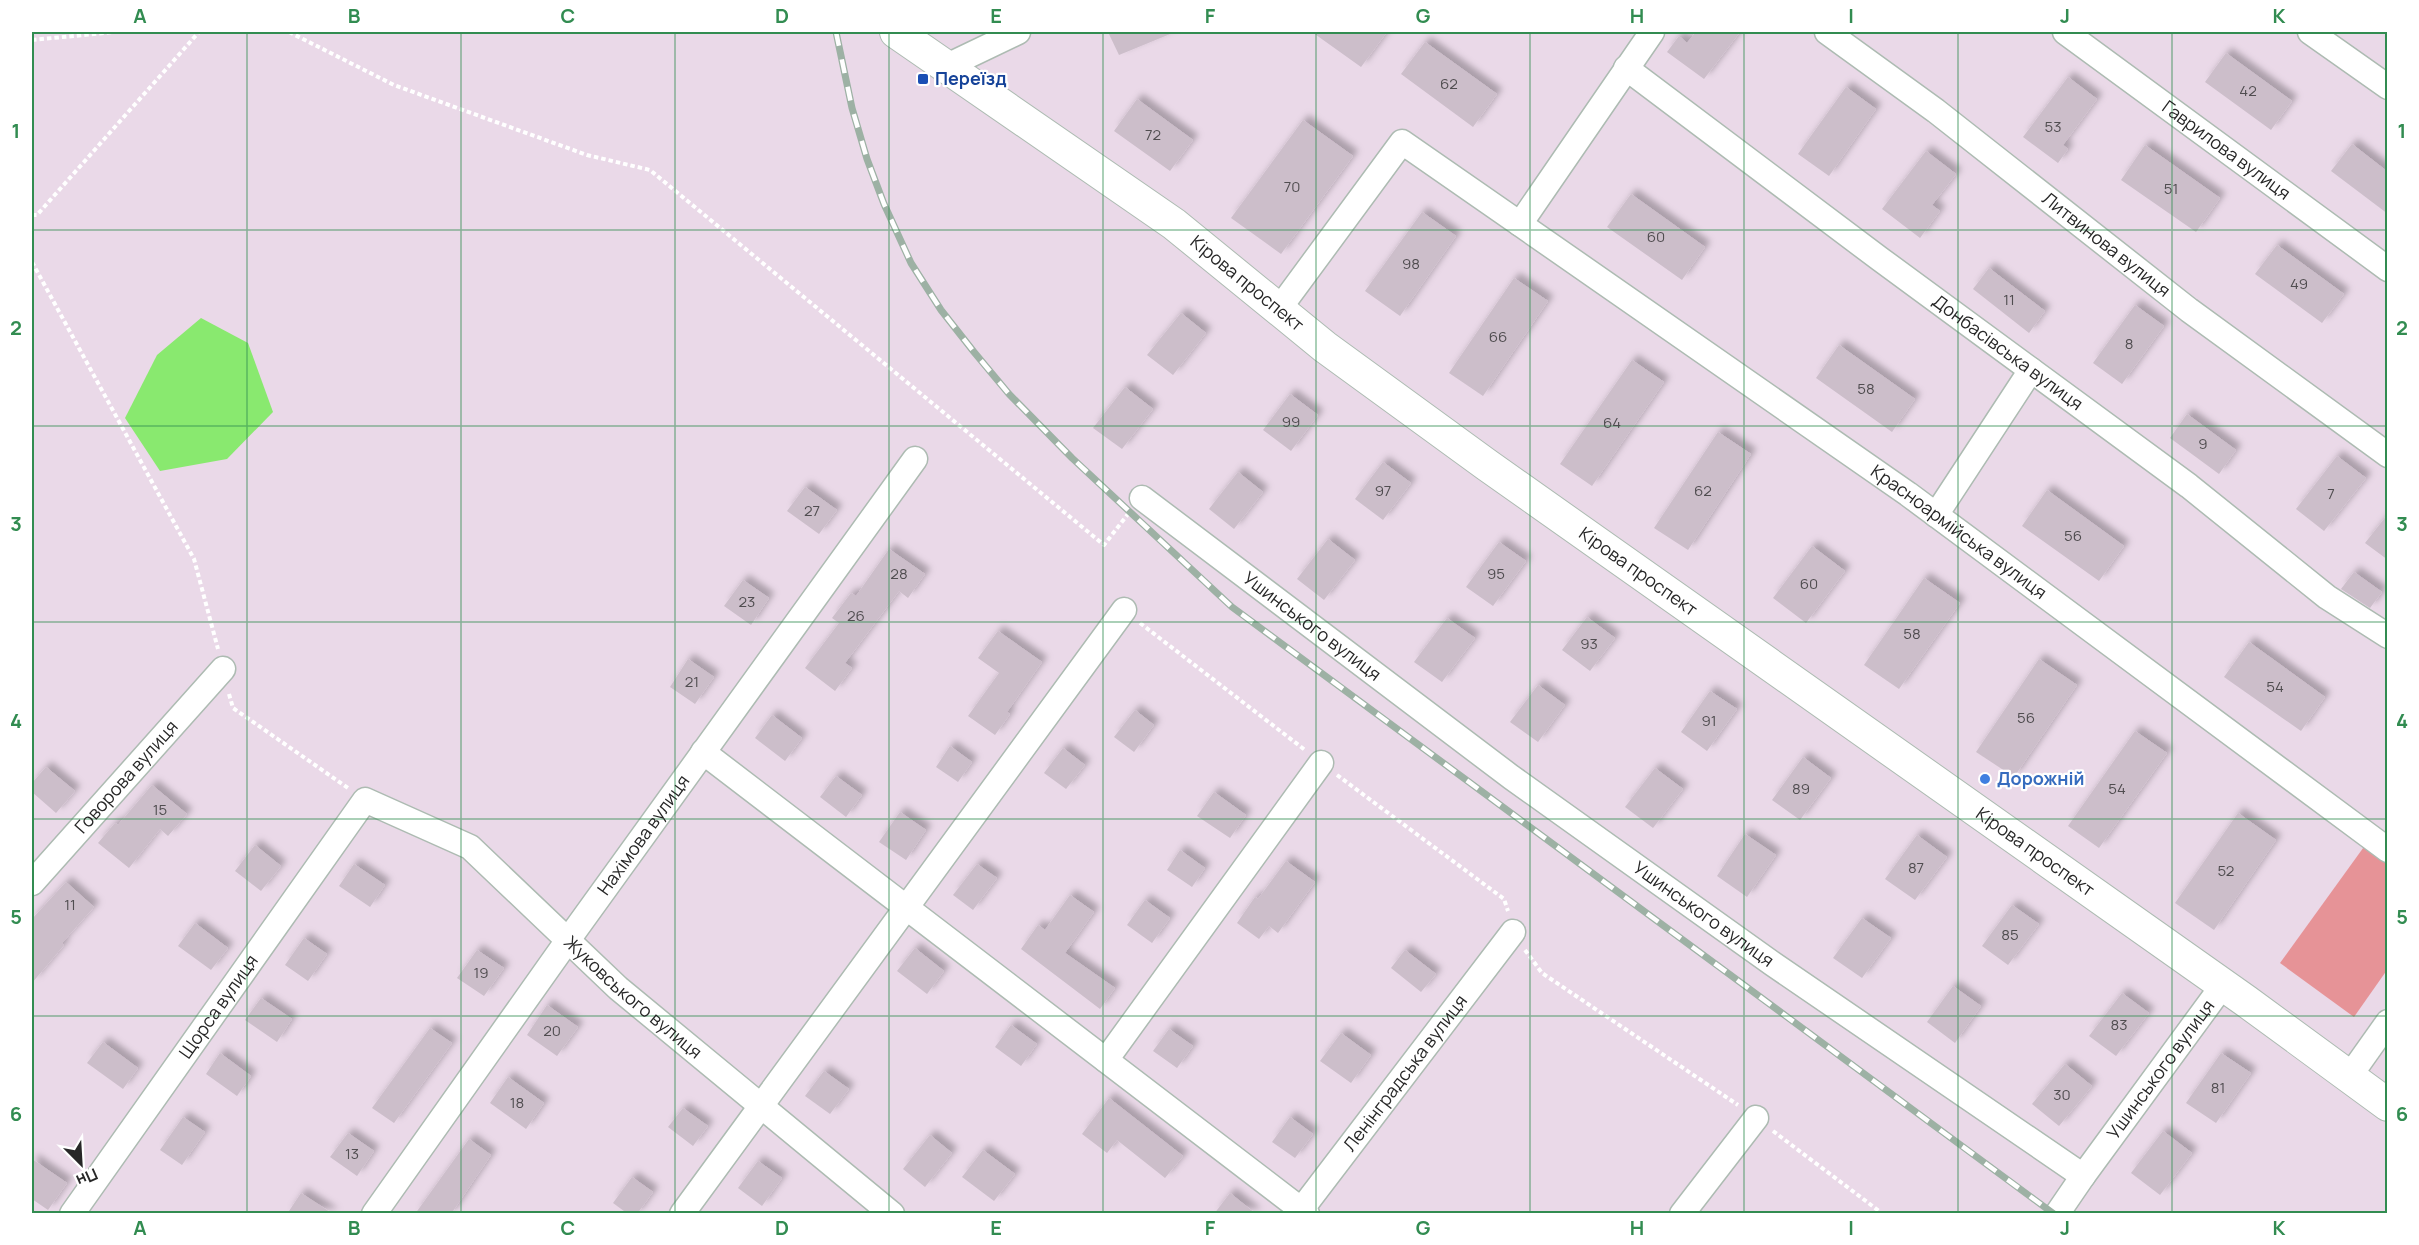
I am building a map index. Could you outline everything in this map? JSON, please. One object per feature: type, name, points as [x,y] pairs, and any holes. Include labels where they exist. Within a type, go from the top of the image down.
[{"type":"street","name":"Кірова проспект","points":[[896,32],[1174,224],[1325,346],[1487,465],[2223,985],[2388,1105]]},
{"type":"street","points":[[945,67],[1018,32]]},
{"type":"street","points":[[1520,224],[1652,32]]},
{"type":"street","name":"Литвинова вулиця","points":[[1827,32],[1936,111],[2189,310],[2388,455]]},
{"type":"street","name":"Гаврилова вулиця","points":[[2065,32],[2388,269]]},
{"type":"street","points":[[2310,32],[2388,87]]},
{"type":"street","name":"Донбасівська вулиця","points":[[1626,68],[2189,486],[2327,597],[2388,636]]},
{"type":"street","name":"Красноармійська вулиця","points":[[1279,309],[1402,142],[1936,515],[2388,850]]},
{"type":"street","points":[[1936,515],[2031,370]]},
{"type":"street","name":"Нахімова вулиця","points":[[374,1214],[568,940],[915,459]]},
{"type":"street","name":"Ушинського вулиця","points":[[1142,498],[1511,777],[1773,964],[2083,1176],[2223,985]]},
{"type":"street","points":[[682,1214],[905,906],[1124,610]]},
{"type":"street","name":"Говорова вулиця","points":[[32,883],[223,669]]},
{"type":"street","points":[[704,752],[1302,1212]]},
{"type":"street","points":[[1106,1060],[1321,763]]},
{"type":"street","name":"Жуковського вулиця","points":[[364,800],[470,847],[618,988],[892,1214]]},
{"type":"street","name":"Щорса вулиця","points":[[72,1214],[364,800]]},
{"type":"street","name":"Ленінградська вулиця","points":[[1302,1212],[1514,932]]},
{"type":"street","points":[[2349,1077],[2388,1022]]},
{"type":"street","points":[[1682,1214],[1756,1118]]},
{"type":"street","points":[[2056,1214],[2083,1176]]},
{"type":"path","points":[[32,40],[115,32]]},
{"type":"path","points":[[32,215],[37,215],[199,32]]},
{"type":"path","points":[[289,32],[394,85],[587,155],[650,170],[1104,545],[1142,498]]},
{"type":"path","points":[[32,262],[194,559],[233,708],[364,800]]},
{"type":"shaded area","points":[[201,318],[248,343],[273,412],[227,459],[160,471],[125,418],[157,355]]},
{"type":"shaded area","points":[[2366,844],[2387,859],[2387,970],[2354,1017],[2280,963]]},
{"type":"building","points":[[1108,32],[1175,32],[1119,55]]},
{"type":"building","points":[[1312,32],[1387,32],[1361,67]]},
{"type":"building","points":[[1696,32],[1740,32],[1704,79],[1667,52],[1679,36],[1687,43]]},
{"type":"building","points":[[1425,42],[1497,94],[1473,127],[1401,74]]},
{"type":"building","points":[[2226,53],[2292,101],[2271,130],[2205,82]]},
{"type":"building","points":[[2068,77],[2097,99],[2063,145],[2068,149],[2058,163],[2023,137]]},
{"type":"building","points":[[1846,87],[1876,109],[1829,176],[1798,154]]},
{"type":"building","points":[[1137,99],[1193,140],[1170,171],[1114,131]]},
{"type":"building","points":[[1303,120],[1353,156],[1281,254],[1231,218]]},
{"type":"building","points":[[2352,144],[2388,172],[2388,214],[2331,171]]},
{"type":"building","points":[[2145,145],[2220,198],[2196,232],[2121,180]]},
{"type":"building","points":[[1926,151],[1956,174],[1932,205],[1940,211],[1920,238],[1882,209]]},
{"type":"building","points":[[1631,194],[1705,247],[1682,280],[1607,227]]},
{"type":"building","points":[[1422,212],[1456,236],[1400,316],[1365,291]]},
{"type":"building","points":[[2277,245],[2344,294],[2322,323],[2255,274]]},
{"type":"building","points":[[1989,268],[2045,311],[2029,333],[1973,289]]},
{"type":"building","points":[[1514,278],[1548,301],[1483,396],[1449,373]]},
{"type":"building","points":[[2135,305],[2164,326],[2122,384],[2093,363]]},
{"type":"building","points":[[1181,313],[1206,333],[1173,375],[1147,355]]},
{"type":"building","points":[[1839,345],[1915,399],[1892,432],[1816,378]]},
{"type":"building","points":[[1632,360],[1664,382],[1592,486],[1560,464]]},
{"type":"building","points":[[1125,387],[1153,409],[1122,449],[1093,428]]},
{"type":"building","points":[[1290,394],[1318,415],[1291,451],[1263,430]]},
{"type":"building","points":[[2187,414],[2236,450],[2219,474],[2170,438]]},
{"type":"building","points":[[1718,432],[1751,454],[1688,550],[1654,528]]},
{"type":"building","points":[[2337,456],[2366,478],[2324,531],[2296,509]]},
{"type":"building","points":[[1383,462],[1411,483],[1383,520],[1355,499]]},
{"type":"building","points":[[1238,472],[1263,492],[1234,529],[1209,509]]},
{"type":"building","points":[[805,487],[837,510],[819,534],[787,511]]},
{"type":"building","points":[[2047,490],[2124,546],[2099,581],[2022,526]]},
{"type":"building","points":[[2388,514],[2388,560],[2365,543]]},
{"type":"building","points":[[1328,539],[1355,560],[1324,600],[1297,579]]},
{"type":"building","points":[[1499,542],[1526,561],[1493,606],[1466,587]]},
{"type":"building","points":[[1812,546],[1845,571],[1806,623],[1773,598]]},
{"type":"building","points":[[889,549],[925,574],[908,598],[899,591],[845,663],[852,668],[835,691],[805,668],[839,623],[832,618],[851,593],[856,596]]},
{"type":"building","points":[[2354,572],[2382,592],[2370,608],[2341,589]]},
{"type":"building","points":[[1924,578],[1960,603],[1899,689],[1864,665]]},
{"type":"building","points":[[743,580],[769,598],[751,625],[724,606]]},
{"type":"building","points":[[1587,617],[1615,638],[1590,671],[1562,650]]},
{"type":"building","points":[[1447,618],[1475,638],[1442,682],[1414,662]]},
{"type":"building","points":[[998,631],[1042,662],[1007,712],[1010,714],[995,735],[968,716],[999,673],[978,658]]},
{"type":"building","points":[[2249,642],[2325,697],[2301,731],[2224,677]]},
{"type":"building","points":[[688,659],[714,677],[695,704],[670,687]]},
{"type":"building","points":[[2039,659],[2077,685],[2014,777],[1976,752]]},
{"type":"building","points":[[1538,685],[1565,705],[1538,742],[1510,722]]},
{"type":"building","points":[[1710,691],[1737,709],[1707,751],[1681,732]]},
{"type":"building","points":[[1135,710],[1154,725],[1134,752],[1114,737]]},
{"type":"building","points":[[772,715],[802,738],[785,761],[755,738]]},
{"type":"building","points":[[2135,731],[2167,753],[2099,848],[2068,826]]},
{"type":"building","points":[[950,746],[972,762],[958,782],[936,767]]},
{"type":"building","points":[[1063,748],[1085,765],[1066,789],[1044,773]]},
{"type":"building","points":[[1803,757],[1831,778],[1800,820],[1772,800]]},
{"type":"building","points":[[46,767],[75,791],[56,813],[32,792],[32,783]]},
{"type":"building","points":[[1655,768],[1683,789],[1653,828],[1625,807]]},
{"type":"building","points":[[836,776],[862,795],[846,817],[820,797]]},
{"type":"building","points":[[152,785],[187,814],[168,836],[160,829],[129,868],[98,843],[115,823],[118,825]]},
{"type":"building","points":[[1214,792],[1246,815],[1230,838],[1197,816]]},
{"type":"building","points":[[900,812],[926,830],[906,860],[879,842]]},
{"type":"building","points":[[2238,813],[2276,840],[2214,930],[2175,903]]},
{"type":"building","points":[[1745,834],[1776,855],[1747,897],[1717,876]]},
{"type":"building","points":[[1917,835],[1947,857],[1915,900],[1885,879]]},
{"type":"building","points":[[255,845],[281,866],[261,891],[235,871]]},
{"type":"building","points":[[1180,850],[1205,868],[1192,887],[1167,870]]},
{"type":"building","points":[[1286,861],[1315,882],[1278,933],[1269,926],[1259,939],[1237,923],[1255,897],[1258,899]]},
{"type":"building","points":[[354,864],[385,885],[370,907],[339,886]]},
{"type":"building","points":[[977,864],[997,878],[973,910],[953,895]]},
{"type":"building","points":[[66,882],[94,907],[62,943],[64,945],[32,983],[32,919]]},
{"type":"building","points":[[1070,895],[1094,912],[1065,953],[1115,988],[1100,1009],[1021,949],[1038,925],[1045,930]]},
{"type":"building","points":[[1145,900],[1170,918],[1152,943],[1127,925]]},
{"type":"building","points":[[2012,905],[2039,924],[2008,965],[1982,946]]},
{"type":"building","points":[[1862,918],[1891,938],[1862,978],[1833,958]]},
{"type":"building","points":[[195,923],[228,948],[211,970],[178,946]]},
{"type":"building","points":[[304,938],[327,954],[308,981],[285,965]]},
{"type":"building","points":[[915,948],[944,971],[927,994],[897,971]]},
{"type":"building","points":[[477,950],[504,968],[484,996],[457,978]]},
{"type":"building","points":[[1405,950],[1436,974],[1421,992],[1391,968]]},
{"type":"building","points":[[1953,986],[1981,1006],[1955,1043],[1927,1022]]},
{"type":"building","points":[[2122,993],[2149,1013],[2116,1056],[2089,1036]]},
{"type":"building","points":[[261,998],[292,1019],[277,1042],[245,1020]]},
{"type":"building","points":[[547,1005],[578,1027],[557,1056],[527,1035]]},
{"type":"building","points":[[1011,1025],[1037,1044],[1021,1066],[995,1047]]},
{"type":"building","points":[[430,1028],[452,1043],[394,1123],[372,1108]]},
{"type":"building","points":[[1169,1029],[1193,1046],[1177,1068],[1153,1051]]},
{"type":"building","points":[[1341,1033],[1371,1055],[1351,1083],[1320,1061]]},
{"type":"building","points":[[103,1042],[138,1068],[123,1089],[87,1063]]},
{"type":"building","points":[[220,1053],[251,1076],[237,1096],[206,1074]]},
{"type":"building","points":[[2221,1053],[2251,1073],[2216,1123],[2186,1103]]},
{"type":"building","points":[[2065,1064],[2092,1086],[2059,1126],[2032,1104]]},
{"type":"building","points":[[824,1071],[849,1089],[830,1114],[805,1096]]},
{"type":"building","points":[[508,1077],[544,1103],[526,1129],[490,1103]]},
{"type":"building","points":[[1109,1098],[1183,1156],[1165,1178],[1117,1140],[1107,1153],[1082,1134]]},
{"type":"building","points":[[683,1108],[708,1126],[693,1146],[668,1127]]},
{"type":"building","points":[[183,1117],[205,1132],[182,1165],[160,1150]]},
{"type":"building","points":[[1290,1117],[1313,1134],[1295,1158],[1272,1142]]},
{"type":"building","points":[[2163,1131],[2192,1153],[2160,1195],[2131,1173]]},
{"type":"building","points":[[348,1133],[374,1151],[357,1176],[330,1157]]},
{"type":"building","points":[[930,1135],[952,1153],[925,1187],[903,1169]]},
{"type":"building","points":[[469,1139],[491,1155],[451,1214],[415,1214]]},
{"type":"building","points":[[983,1150],[1015,1174],[994,1201],[962,1177]]},
{"type":"building","points":[[32,1159],[67,1183],[48,1210],[32,1199]]},
{"type":"building","points":[[758,1161],[782,1178],[762,1206],[738,1188]]},
{"type":"building","points":[[632,1177],[653,1192],[637,1214],[628,1214],[613,1203]]},
{"type":"building","points":[[301,1193],[333,1214],[287,1214]]},
{"type":"building","points":[[1230,1193],[1256,1214],[1214,1214]]},
{"type":"railway","points":[[836,32],[852,108],[867,159],[884,204],[911,263],[941,310],[974,352],[1009,394],[1072,458],[1232,607],[2054,1214]]},
{"type":"place","name":"Переїзд","points":[[923,79]]},
{"type":"place","name":"Дорожній","points":[[1985,779]]}]
